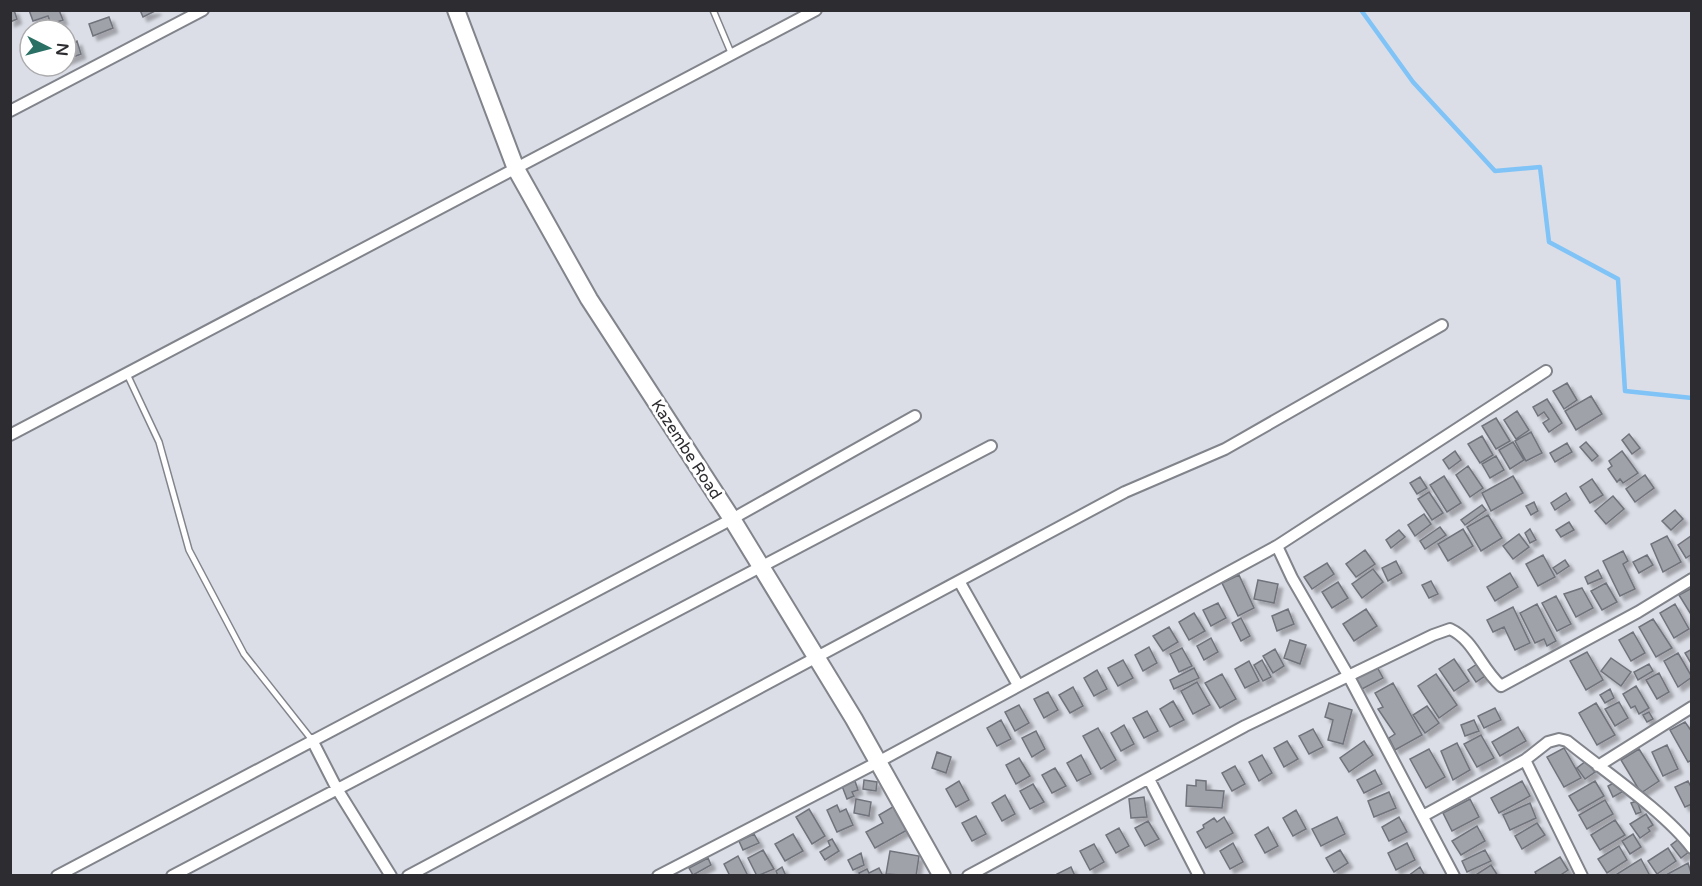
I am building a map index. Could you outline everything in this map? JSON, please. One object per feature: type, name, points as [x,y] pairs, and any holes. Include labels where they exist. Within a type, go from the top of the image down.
[{"type":"main road","name":"Kazembe Road","points":[[456,10],[516,169],[589,299],[762,568],[878,762],[942,876]]},
{"type":"street","points":[[10,111],[203,10]]},
{"type":"street","points":[[10,435],[816,10]]},
{"type":"street","points":[[408,876],[1125,492],[1225,449],[1442,325]]},
{"type":"street","points":[[658,876],[878,762],[1018,684],[1277,546],[1546,370]]},
{"type":"street","points":[[57,876],[732,519],[915,416]]},
{"type":"street","points":[[172,876],[991,446]]},
{"type":"street","points":[[1277,546],[1292,578],[1348,675],[1454,876]]},
{"type":"street","points":[[968,876],[1245,726],[1348,675],[1450,629],[1464,635],[1489,675],[1501,686],[1638,612],[1692,579]]},
{"type":"street","points":[[959,581],[1018,684]]},
{"type":"street","points":[[1598,766],[1692,707]]},
{"type":"street","points":[[1423,816],[1525,760],[1548,742],[1559,739],[1568,741],[1690,844]]},
{"type":"street","points":[[312,740],[337,789],[391,876]]},
{"type":"street","points":[[1525,760],[1582,876]]},
{"type":"street","points":[[1149,779],[1199,876]]},
{"type":"lane","points":[[713,10],[732,55]]},
{"type":"lane","points":[[126,374],[159,442],[189,550],[244,654],[312,740]]},
{"type":"building","points":[[10,10],[14,10],[17,19],[10,22]]},
{"type":"building","points":[[29,10],[59,10],[62,18],[49,18],[48,16],[32,18]]},
{"type":"building","points":[[140,10],[157,10],[143,17]]},
{"type":"building","points":[[109,17],[113,28],[93,36],[89,24]]},
{"type":"building","points":[[1567,383],[1577,400],[1564,409],[1553,391]]},
{"type":"building","points":[[1591,396],[1602,414],[1576,430],[1565,411]]},
{"type":"building","points":[[1547,399],[1562,423],[1549,432],[1543,423],[1549,419],[1544,412],[1538,416],[1533,407]]},
{"type":"building","points":[[1517,411],[1529,430],[1516,439],[1504,420]]},
{"type":"building","points":[[1496,418],[1510,441],[1496,449],[1482,426]]},
{"type":"building","points":[[1531,432],[1542,453],[1526,461],[1515,441]]},
{"type":"building","points":[[1629,434],[1640,448],[1632,454],[1622,440]]},
{"type":"building","points":[[1482,436],[1493,455],[1480,463],[1468,444]]},
{"type":"building","points":[[1513,442],[1524,460],[1510,469],[1499,450]]},
{"type":"building","points":[[1586,442],[1598,456],[1592,461],[1580,447]]},
{"type":"building","points":[[1567,443],[1572,452],[1555,462],[1550,453]]},
{"type":"building","points":[[1455,451],[1461,460],[1449,469],[1443,460]]},
{"type":"building","points":[[1622,451],[1638,473],[1623,483],[1620,479],[1617,482],[1608,469],[1612,466],[1609,461]]},
{"type":"building","points":[[1496,456],[1504,470],[1490,478],[1482,464]]},
{"type":"building","points":[[1468,466],[1483,488],[1470,497],[1456,475]]},
{"type":"building","points":[[1645,475],[1654,488],[1635,502],[1626,489]]},
{"type":"building","points":[[1444,476],[1461,503],[1447,512],[1430,485]]},
{"type":"building","points":[[1513,476],[1523,493],[1491,511],[1482,493]]},
{"type":"building","points":[[1420,477],[1427,488],[1417,494],[1410,483]]},
{"type":"building","points":[[1592,479],[1603,495],[1590,503],[1580,487]]},
{"type":"building","points":[[1429,492],[1443,513],[1432,520],[1418,499]]},
{"type":"building","points":[[1566,493],[1570,500],[1555,510],[1551,503]]},
{"type":"building","points":[[1613,496],[1624,509],[1606,524],[1595,511]]},
{"type":"building","points":[[1534,502],[1538,511],[1531,515],[1526,506]]},
{"type":"building","points":[[1482,505],[1486,510],[1465,525],[1461,520]]},
{"type":"building","points":[[1675,510],[1683,519],[1671,530],[1662,521]]},
{"type":"building","points":[[1424,514],[1431,524],[1415,536],[1408,525]]},
{"type":"building","points":[[1488,515],[1502,538],[1481,551],[1467,527]]},
{"type":"building","points":[[1569,522],[1574,530],[1561,537],[1556,530]]},
{"type":"building","points":[[1440,527],[1446,535],[1425,549],[1420,541]]},
{"type":"building","points":[[1463,529],[1473,546],[1448,561],[1438,544]]},
{"type":"building","points":[[1530,529],[1536,540],[1530,543],[1525,533]]},
{"type":"building","points":[[1399,530],[1405,537],[1391,548],[1386,540]]},
{"type":"building","points":[[1519,534],[1529,547],[1513,559],[1503,546]]},
{"type":"building","points":[[1667,536],[1681,562],[1663,572],[1651,544]]},
{"type":"building","points":[[1691,536],[1692,554],[1686,558],[1678,545]]},
{"type":"building","points":[[1365,550],[1375,564],[1356,577],[1346,564]]},
{"type":"building","points":[[1623,551],[1628,561],[1623,564],[1635,589],[1620,596],[1603,561]]},
{"type":"building","points":[[1543,555],[1555,577],[1538,586],[1526,564]]},
{"type":"building","points":[[1647,555],[1653,565],[1639,573],[1633,562]]},
{"type":"building","points":[[1565,560],[1569,566],[1557,574],[1553,568]]},
{"type":"building","points":[[1396,561],[1402,573],[1388,581],[1382,568]]},
{"type":"building","points":[[1327,563],[1334,574],[1312,589],[1304,577]]},
{"type":"building","points":[[1373,569],[1383,582],[1362,598],[1352,584]]},
{"type":"building","points":[[1598,570],[1602,578],[1588,584],[1585,577]]},
{"type":"building","points":[[1510,573],[1518,587],[1495,601],[1487,587]]},
{"type":"building","points":[[1239,575],[1254,608],[1238,616],[1222,583]]},
{"type":"building","points":[[1258,580],[1278,584],[1274,603],[1254,599]]},
{"type":"building","points":[[1431,581],[1438,594],[1429,598],[1422,585]]},
{"type":"building","points":[[1338,582],[1348,598],[1332,608],[1322,592]]},
{"type":"building","points":[[1606,583],[1617,602],[1602,610],[1591,591]]},
{"type":"building","points":[[1582,588],[1593,608],[1576,617],[1564,594]]},
{"type":"building","points":[[1692,588],[1692,616],[1679,595]]},
{"type":"building","points":[[1556,596],[1571,624],[1557,631],[1542,603]]},
{"type":"building","points":[[1218,603],[1226,618],[1211,626],[1203,610]]},
{"type":"building","points":[[1537,604],[1556,641],[1547,646],[1544,639],[1535,643],[1520,613]]},
{"type":"building","points":[[1675,604],[1689,629],[1674,638],[1660,613]]},
{"type":"building","points":[[1513,607],[1530,643],[1515,650],[1504,627],[1493,632],[1487,620]]},
{"type":"building","points":[[1288,609],[1294,624],[1277,631],[1272,616]]},
{"type":"building","points":[[1366,609],[1377,626],[1354,641],[1343,624]]},
{"type":"building","points":[[1194,613],[1205,631],[1189,640],[1179,622]]},
{"type":"building","points":[[1241,618],[1250,636],[1241,641],[1232,623]]},
{"type":"building","points":[[1653,619],[1672,648],[1656,657],[1639,627]]},
{"type":"building","points":[[1169,627],[1178,642],[1163,651],[1153,636]]},
{"type":"building","points":[[1633,632],[1645,653],[1631,661],[1619,640]]},
{"type":"building","points":[[1211,638],[1218,652],[1204,660],[1197,646]]},
{"type":"building","points":[[1290,640],[1306,645],[1300,664],[1284,658]]},
{"type":"building","points":[[1149,647],[1157,663],[1143,671],[1135,655]]},
{"type":"building","points":[[1182,648],[1192,666],[1179,672],[1170,654]]},
{"type":"building","points":[[1275,649],[1284,666],[1273,673],[1263,656]]},
{"type":"building","points":[[1692,649],[1692,665],[1685,653]]},
{"type":"building","points":[[1587,652],[1603,680],[1586,690],[1570,661]]},
{"type":"building","points":[[1678,653],[1692,677],[1678,687],[1664,661]]},
{"type":"building","points":[[1611,658],[1631,672],[1621,686],[1601,671]]},
{"type":"building","points":[[1454,659],[1469,681],[1454,691],[1439,669]]},
{"type":"building","points":[[1123,660],[1133,678],[1118,686],[1108,668]]},
{"type":"building","points":[[1262,660],[1271,677],[1263,681],[1254,665]]},
{"type":"building","points":[[1249,661],[1259,681],[1245,688],[1235,669]]},
{"type":"building","points":[[1477,664],[1485,676],[1476,682],[1468,670]]},
{"type":"building","points":[[1649,664],[1653,671],[1638,680],[1634,672]]},
{"type":"building","points":[[1376,665],[1383,678],[1362,689],[1355,676]]},
{"type":"building","points":[[1194,668],[1199,678],[1174,689],[1170,680]]},
{"type":"building","points":[[1097,670],[1107,689],[1094,696],[1084,678]]},
{"type":"building","points":[[1659,673],[1669,692],[1657,699],[1646,680]]},
{"type":"building","points":[[1222,674],[1236,699],[1220,708],[1205,683]]},
{"type":"building","points":[[1436,674],[1457,705],[1439,718],[1418,686]]},
{"type":"building","points":[[1197,682],[1210,705],[1193,714],[1181,691]]},
{"type":"building","points":[[1393,683],[1422,735],[1395,750],[1389,738],[1395,734],[1378,709],[1383,707],[1375,693]]},
{"type":"building","points":[[1636,686],[1649,708],[1639,714],[1635,706],[1631,708],[1623,694]]},
{"type":"building","points":[[1073,687],[1083,706],[1070,713],[1059,695]]},
{"type":"building","points":[[1610,689],[1614,698],[1605,703],[1600,695]]},
{"type":"building","points":[[1048,692],[1058,710],[1044,718],[1034,699]]},
{"type":"building","points":[[1173,701],[1184,720],[1170,727],[1160,709]]},
{"type":"building","points":[[1619,702],[1628,718],[1615,726],[1605,709]]},
{"type":"building","points":[[1329,703],[1352,710],[1343,744],[1328,740],[1333,720],[1325,717]]},
{"type":"building","points":[[1596,703],[1615,735],[1597,745],[1579,713]]},
{"type":"building","points":[[1019,705],[1029,723],[1015,731],[1005,712]]},
{"type":"building","points":[[1427,706],[1439,723],[1425,733],[1413,715]]},
{"type":"building","points":[[1495,708],[1501,720],[1484,728],[1478,716]]},
{"type":"building","points":[[1147,711],[1158,731],[1144,738],[1133,718]]},
{"type":"building","points":[[1649,712],[1653,719],[1647,722],[1643,715]]},
{"type":"building","points":[[1001,720],[1011,739],[997,746],[987,728]]},
{"type":"building","points":[[1474,720],[1479,731],[1465,736],[1461,725]]},
{"type":"building","points":[[1685,722],[1692,732],[1692,760],[1688,762],[1670,730]]},
{"type":"building","points":[[1124,725],[1134,744],[1121,751],[1111,733]]},
{"type":"building","points":[[1518,727],[1526,741],[1500,756],[1492,742]]},
{"type":"building","points":[[1098,728],[1116,760],[1101,769],[1083,736]]},
{"type":"building","points":[[1313,729],[1323,747],[1309,754],[1299,736]]},
{"type":"building","points":[[1036,731],[1045,749],[1032,757],[1022,738]]},
{"type":"building","points":[[1481,735],[1494,758],[1477,767],[1464,744]]},
{"type":"building","points":[[1287,741],[1298,759],[1284,767],[1274,748]]},
{"type":"building","points":[[1364,741],[1373,755],[1349,772],[1340,758]]},
{"type":"building","points":[[1457,743],[1470,770],[1453,780],[1441,751]]},
{"type":"building","points":[[1667,745],[1678,769],[1663,776],[1652,752]]},
{"type":"building","points":[[1564,748],[1581,778],[1564,787],[1547,757]]},
{"type":"building","points":[[1429,749],[1445,777],[1426,788],[1410,759]]},
{"type":"building","points":[[1639,749],[1659,781],[1641,793],[1621,760]]},
{"type":"building","points":[[937,752],[951,757],[946,773],[932,768]]},
{"type":"building","points":[[1081,755],[1091,774],[1077,781],[1067,763]]},
{"type":"building","points":[[1262,755],[1272,773],[1259,781],[1249,762]]},
{"type":"building","points":[[1019,758],[1030,776],[1016,784],[1006,765]]},
{"type":"building","points":[[1586,761],[1595,772],[1585,779],[1577,768]]},
{"type":"building","points":[[1235,766],[1245,784],[1232,791],[1222,773]]},
{"type":"building","points":[[1055,768],[1066,786],[1052,793],[1042,775]]},
{"type":"building","points":[[1375,770],[1382,784],[1364,793],[1357,780]]},
{"type":"building","points":[[864,780],[877,782],[876,791],[863,789]]},
{"type":"building","points":[[1196,780],[1206,781],[1206,790],[1224,791],[1222,808],[1186,806],[1187,785],[1196,786]]},
{"type":"building","points":[[855,781],[858,790],[852,792],[854,796],[847,799],[842,786]]},
{"type":"building","points":[[959,781],[969,800],[956,807],[946,789]]},
{"type":"building","points":[[1522,781],[1530,796],[1499,813],[1491,798]]},
{"type":"building","points":[[1595,781],[1604,796],[1578,811],[1569,796]]},
{"type":"building","points":[[1617,781],[1622,792],[1613,797],[1608,786]]},
{"type":"building","points":[[1688,781],[1692,789],[1692,804],[1685,807],[1675,787]]},
{"type":"building","points":[[1033,784],[1044,802],[1030,809],[1020,791]]},
{"type":"building","points":[[1389,792],[1396,808],[1374,817],[1368,801]]},
{"type":"building","points":[[1005,795],[1015,814],[1002,821],[992,803]]},
{"type":"building","points":[[1144,797],[1147,817],[1131,818],[1129,799]]},
{"type":"building","points":[[856,799],[871,802],[869,816],[854,813]]},
{"type":"building","points":[[1470,799],[1479,817],[1452,831],[1443,813]]},
{"type":"building","points":[[1605,800],[1613,814],[1587,829],[1579,815]]},
{"type":"building","points":[[1637,801],[1641,812],[1636,814],[1631,803]]},
{"type":"building","points":[[1530,803],[1536,818],[1510,830],[1503,815]]},
{"type":"building","points":[[837,805],[840,812],[846,809],[853,825],[837,832],[827,810]]},
{"type":"building","points":[[896,805],[909,829],[875,848],[866,832],[883,823],[879,815]]},
{"type":"building","points":[[809,809],[825,836],[812,844],[796,817]]},
{"type":"building","points":[[1296,810],[1306,829],[1293,836],[1283,818]]},
{"type":"building","points":[[1646,814],[1653,825],[1648,828],[1650,831],[1640,838],[1630,824]]},
{"type":"building","points":[[976,816],[986,834],[972,841],[962,823]]},
{"type":"building","points":[[1224,817],[1233,833],[1206,848],[1197,832],[1214,818],[1217,822]]},
{"type":"building","points":[[1337,817],[1345,834],[1321,846],[1312,829]]},
{"type":"building","points":[[1399,817],[1407,832],[1389,841],[1382,827]]},
{"type":"building","points":[[1615,820],[1625,835],[1600,850],[1591,835]]},
{"type":"building","points":[[1148,821],[1159,839],[1145,846],[1135,828]]},
{"type":"building","points":[[1537,823],[1545,835],[1522,849],[1515,836]]},
{"type":"building","points":[[1477,826],[1485,841],[1461,855],[1452,841]]},
{"type":"building","points":[[1268,827],[1278,846],[1265,853],[1255,835]]},
{"type":"building","points":[[1119,828],[1129,846],[1116,853],[1106,835]]},
{"type":"building","points":[[754,834],[759,843],[743,850],[739,841]]},
{"type":"building","points":[[793,834],[803,851],[785,861],[775,844]]},
{"type":"building","points":[[1633,834],[1641,847],[1630,854],[1622,841]]},
{"type":"building","points":[[1680,838],[1690,851],[1681,858],[1671,845]]},
{"type":"building","points":[[832,839],[839,851],[825,860],[820,852],[830,846],[828,841]]},
{"type":"building","points":[[1233,843],[1243,862],[1230,869],[1220,851]]},
{"type":"building","points":[[1407,843],[1415,860],[1396,870],[1388,853]]},
{"type":"building","points":[[1094,844],[1104,862],[1090,870],[1080,851]]},
{"type":"building","points":[[1619,846],[1627,860],[1607,873],[1598,859]]},
{"type":"building","points":[[1668,848],[1676,861],[1657,874],[1648,861]]},
{"type":"building","points":[[763,850],[774,869],[757,876],[748,858]]},
{"type":"building","points":[[1340,850],[1348,863],[1334,872],[1326,858]]},
{"type":"building","points":[[1485,850],[1491,861],[1467,872],[1462,861]]},
{"type":"building","points":[[890,851],[919,856],[916,876],[886,874]]},
{"type":"building","points":[[861,853],[864,865],[853,870],[848,860]]},
{"type":"building","points":[[738,856],[748,876],[730,876],[724,864]]},
{"type":"building","points":[[1560,857],[1568,870],[1559,876],[1537,876],[1535,872]]},
{"type":"building","points":[[708,858],[711,865],[693,875],[689,868]]},
{"type":"building","points":[[1641,859],[1650,876],[1618,876],[1617,874]]},
{"type":"building","points":[[1688,863],[1692,876],[1664,876]]},
{"type":"building","points":[[1491,865],[1498,876],[1474,876]]},
{"type":"building","points":[[782,867],[786,876],[778,876],[776,871]]},
{"type":"building","points":[[1071,867],[1075,876],[1058,876],[1057,874]]},
{"type":"building","points":[[1420,867],[1425,876],[1408,876]]},
{"type":"building","points":[[879,868],[883,876],[860,876],[859,873],[867,869],[869,873]]},
{"type":"waterway","points":[[1361,10],[1413,82],[1495,171],[1540,167],[1549,242],[1618,279],[1625,391],[1692,398]]}]
